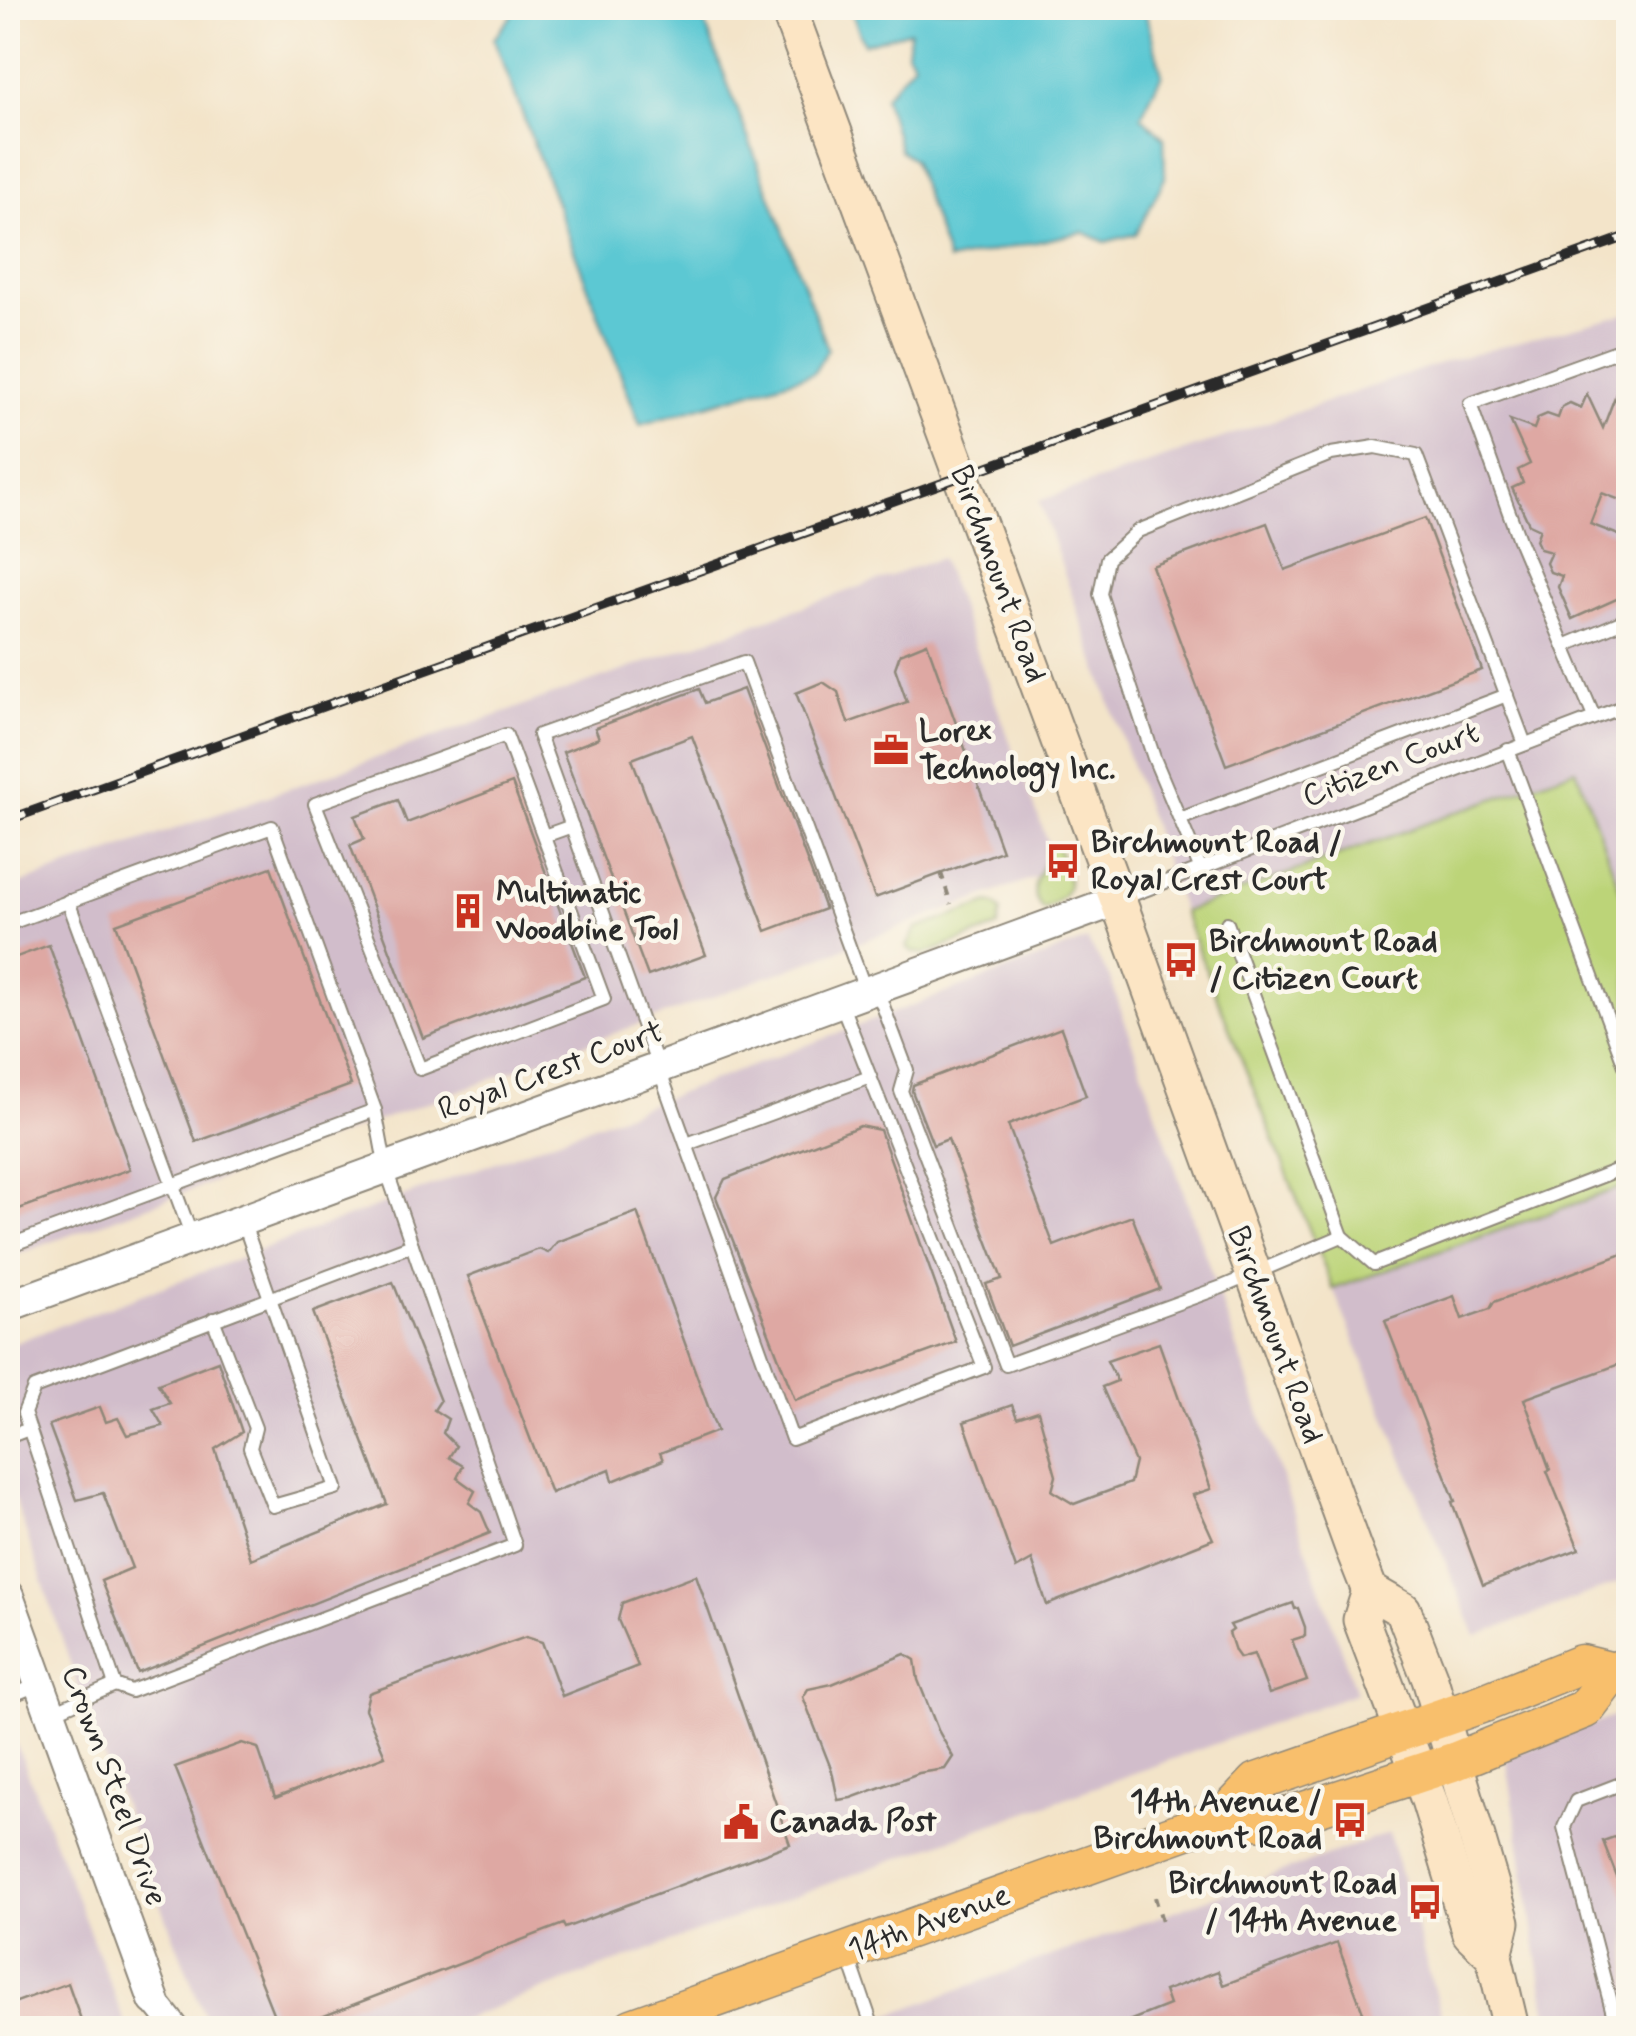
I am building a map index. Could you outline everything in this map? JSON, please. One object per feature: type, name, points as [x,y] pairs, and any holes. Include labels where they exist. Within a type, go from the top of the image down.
[{"type":"main road","name":"Birchmount Road","points":[[788,8],[1370,1592],[1362,1620],[1419,1773],[1470,1933],[1494,1956]]},
{"type":"main road","name":"Birchmount Road","points":[[1370,1592],[1403,1610],[1442,1716],[1502,1922],[1494,1956],[1511,2028]]},
{"type":"main road","name":"14th Avenue","points":[[632,2028],[1225,1816],[1257,1782],[1580,1664],[1621,1669]]},
{"type":"main road","name":"14th Avenue","points":[[1225,1816],[1271,1822],[1456,1760],[1585,1709],[1621,1669]]},
{"type":"street","name":"Royal Crest Court","points":[[8,1306],[1118,900]]},
{"type":"street","name":"Crown Steel Drive","points":[[8,1596],[154,2014],[176,2028]]},
{"type":"lane","points":[[1594,717],[1519,540],[1470,404],[1628,347]]},
{"type":"lane","points":[[1200,867],[1154,758],[1100,594],[1107,559],[1138,531],[1331,454],[1375,446],[1416,454],[1525,744]]},
{"type":"lane","points":[[1564,646],[1628,619]]},
{"type":"lane","points":[[862,996],[870,1077],[984,1367],[792,1439],[539,735],[744,662],[862,996],[907,1070],[901,1091],[1006,1365],[1222,1286],[1342,1236]]},
{"type":"lane","points":[[1180,819],[1506,696]]},
{"type":"lane","name":"Citizen Court","points":[[1118,900],[1628,705]]},
{"type":"lane","points":[[506,736],[544,836],[604,999],[420,1070],[315,804],[506,736]]},
{"type":"lane","points":[[1508,750],[1628,1074]]},
{"type":"lane","points":[[8,924],[272,826],[375,1110],[386,1168],[515,1545],[131,1691],[115,1685],[51,1713]]},
{"type":"lane","points":[[544,836],[572,826]]},
{"type":"lane","points":[[68,901],[192,1239]]},
{"type":"lane","points":[[1227,923],[1342,1236],[1374,1264],[1628,1166]]},
{"type":"lane","points":[[687,1144],[870,1077]]},
{"type":"lane","points":[[8,1246],[375,1110]]},
{"type":"lane","points":[[213,1319],[255,1428],[250,1448],[274,1506],[336,1488],[243,1221]]},
{"type":"lane","points":[[115,1685],[24,1414],[34,1388],[412,1245]]},
{"type":"lane","points":[[8,1437],[30,1429]]},
{"type":"lane","points":[[8,1697],[40,1684]]},
{"type":"lane","points":[[1587,2028],[1622,2019],[1564,1826],[1576,1800],[1628,1781]]},
{"type":"lane","points":[[847,1952],[874,2028]]},
{"type":"path","points":[[941,873],[951,904]]},
{"type":"path","points":[[1155,1898],[1162,1921]]},
{"type":"shaded area","points":[[1628,313],[1628,911],[1576,769],[1183,912],[1039,501],[1440,363]]},
{"type":"shaded area","points":[[941,558],[1058,869],[8,1258],[8,888]]},
{"type":"shaded area","points":[[1087,940],[1110,978],[1356,1693],[439,2028],[209,2028],[87,1713],[8,1479],[8,1345]]},
{"type":"shaded area","points":[[1628,1185],[1628,1579],[1476,1636],[1333,1289]]},
{"type":"shaded area","points":[[1628,1711],[1628,2028],[1549,2028],[1506,1757]]},
{"type":"shaded area","points":[[8,1722],[127,2028],[8,2028]]},
{"type":"shaded area","points":[[1389,1833],[1445,2028],[853,2028]]},
{"type":"green space","points":[[1576,769],[1628,911],[1628,1185],[1333,1289],[1183,912]]},
{"type":"green space","points":[[1056,844],[1067,874],[1067,889],[1055,903],[1043,909],[1034,893],[1035,886],[1046,847]]},
{"type":"green space","points":[[989,903],[1001,911],[998,927],[925,954],[907,947],[916,929]]},
{"type":"water","points":[[699,8],[828,349],[814,373],[640,425],[494,39],[515,11]]},
{"type":"water","points":[[850,8],[1144,8],[1162,74],[1141,116],[1164,138],[1165,178],[1136,234],[1105,242],[1083,232],[948,261],[913,160],[900,150],[884,97],[914,63],[907,52],[910,31],[864,44]]},
{"type":"building","points":[[1627,365],[1628,503],[1602,493],[1590,524],[1624,537],[1628,548],[1628,594],[1572,619],[1558,587],[1562,576],[1550,572],[1546,563],[1551,552],[1540,549],[1536,540],[1540,529],[1529,524],[1512,488],[1523,483],[1518,470],[1530,464],[1510,420],[1534,429],[1538,418],[1547,414],[1558,418],[1562,407],[1570,403],[1581,408],[1587,394],[1603,428]]},
{"type":"building","points":[[1425,518],[1482,670],[1226,765],[1152,566],[1267,523],[1285,570]]},
{"type":"building","name":"Lorex Technology Inc.","points":[[927,643],[1002,851],[875,898],[796,693],[823,682],[838,692],[848,723],[907,702],[895,668],[900,654]]},
{"type":"building","points":[[699,689],[705,703],[743,689],[825,909],[766,931],[692,736],[632,759],[706,955],[648,976],[563,752],[599,738],[595,728]]},
{"type":"building","name":"Multimatic Woodbine Tool","points":[[512,783],[585,977],[423,1038],[350,845],[364,839],[355,816],[398,800],[407,823]]},
{"type":"building","points":[[271,867],[351,1085],[196,1142],[116,924]]},
{"type":"building","points":[[49,945],[130,1169],[8,1213],[8,960]]},
{"type":"building","points":[[1061,1028],[1086,1096],[1008,1125],[1054,1246],[1132,1216],[1160,1289],[1009,1346],[986,1284],[1002,1279],[948,1139],[933,1145],[912,1091],[913,1085]]},
{"type":"building","points":[[860,1126],[880,1130],[956,1342],[795,1400],[716,1197],[725,1179]]},
{"type":"building","points":[[637,1212],[717,1431],[660,1453],[663,1460],[613,1481],[610,1469],[551,1493],[468,1276],[539,1249],[548,1253],[557,1242]]},
{"type":"building","points":[[1628,1252],[1628,1361],[1524,1399],[1550,1470],[1547,1471],[1579,1549],[1483,1585],[1385,1321],[1454,1296],[1462,1319],[1490,1309],[1494,1302]]},
{"type":"building","points":[[393,1282],[440,1401],[434,1410],[448,1419],[443,1433],[456,1446],[449,1457],[463,1466],[457,1478],[475,1491],[469,1503],[481,1512],[490,1533],[138,1673],[101,1581],[132,1568],[103,1493],[77,1500],[49,1425],[100,1407],[106,1422],[118,1418],[127,1435],[163,1426],[153,1409],[170,1403],[158,1384],[218,1361],[242,1432],[215,1449],[251,1559],[387,1504],[313,1312]]},
{"type":"building","points":[[1159,1343],[1211,1489],[1193,1495],[1213,1539],[1047,1605],[1032,1560],[1016,1569],[964,1422],[1012,1405],[1017,1418],[1038,1411],[1056,1476],[1052,1491],[1074,1504],[1130,1483],[1135,1462],[1102,1387],[1117,1381],[1107,1361]]},
{"type":"building","points":[[696,1575],[790,1844],[565,1928],[563,1924],[293,2028],[279,2028],[175,1767],[242,1743],[258,1748],[275,1798],[385,1756],[365,1709],[369,1693],[526,1637],[542,1642],[562,1696],[638,1666],[618,1620],[622,1603]]},
{"type":"building","points":[[1293,1603],[1305,1627],[1305,1636],[1292,1640],[1307,1681],[1269,1694],[1254,1654],[1240,1658],[1235,1651],[1230,1625]]},
{"type":"building","points":[[905,1654],[915,1660],[918,1680],[953,1757],[945,1769],[919,1773],[838,1800],[832,1771],[803,1697],[808,1689],[832,1684]]},
{"type":"building","points":[[1628,1832],[1628,1903],[1627,1903],[1603,1841]]},
{"type":"building","points":[[1337,1943],[1369,2028],[1111,2028],[1169,2005],[1164,1991],[1218,1971],[1223,1985]]},
{"type":"building","points":[[68,1983],[84,2028],[8,2028],[8,2005]]},
{"type":"railway","points":[[8,820],[1628,236]]},
{"type":"place","name":"Lorex Technology Inc.","points":[[891,750]]},
{"type":"place","name":"Birchmount Road / Royal Crest Court","points":[[1063,861]]},
{"type":"place","name":"Multimatic Woodbine Tool","points":[[468,911]]},
{"type":"place","name":"Birchmount Road / Citizen Court","points":[[1181,960]]},
{"type":"place","name":"14th Avenue / Birchmount Road","points":[[1350,1820]]},
{"type":"place","name":"Canada Post","points":[[741,1822]]},
{"type":"place","name":"Birchmount Road / 14th Avenue","points":[[1425,1902]]}]
